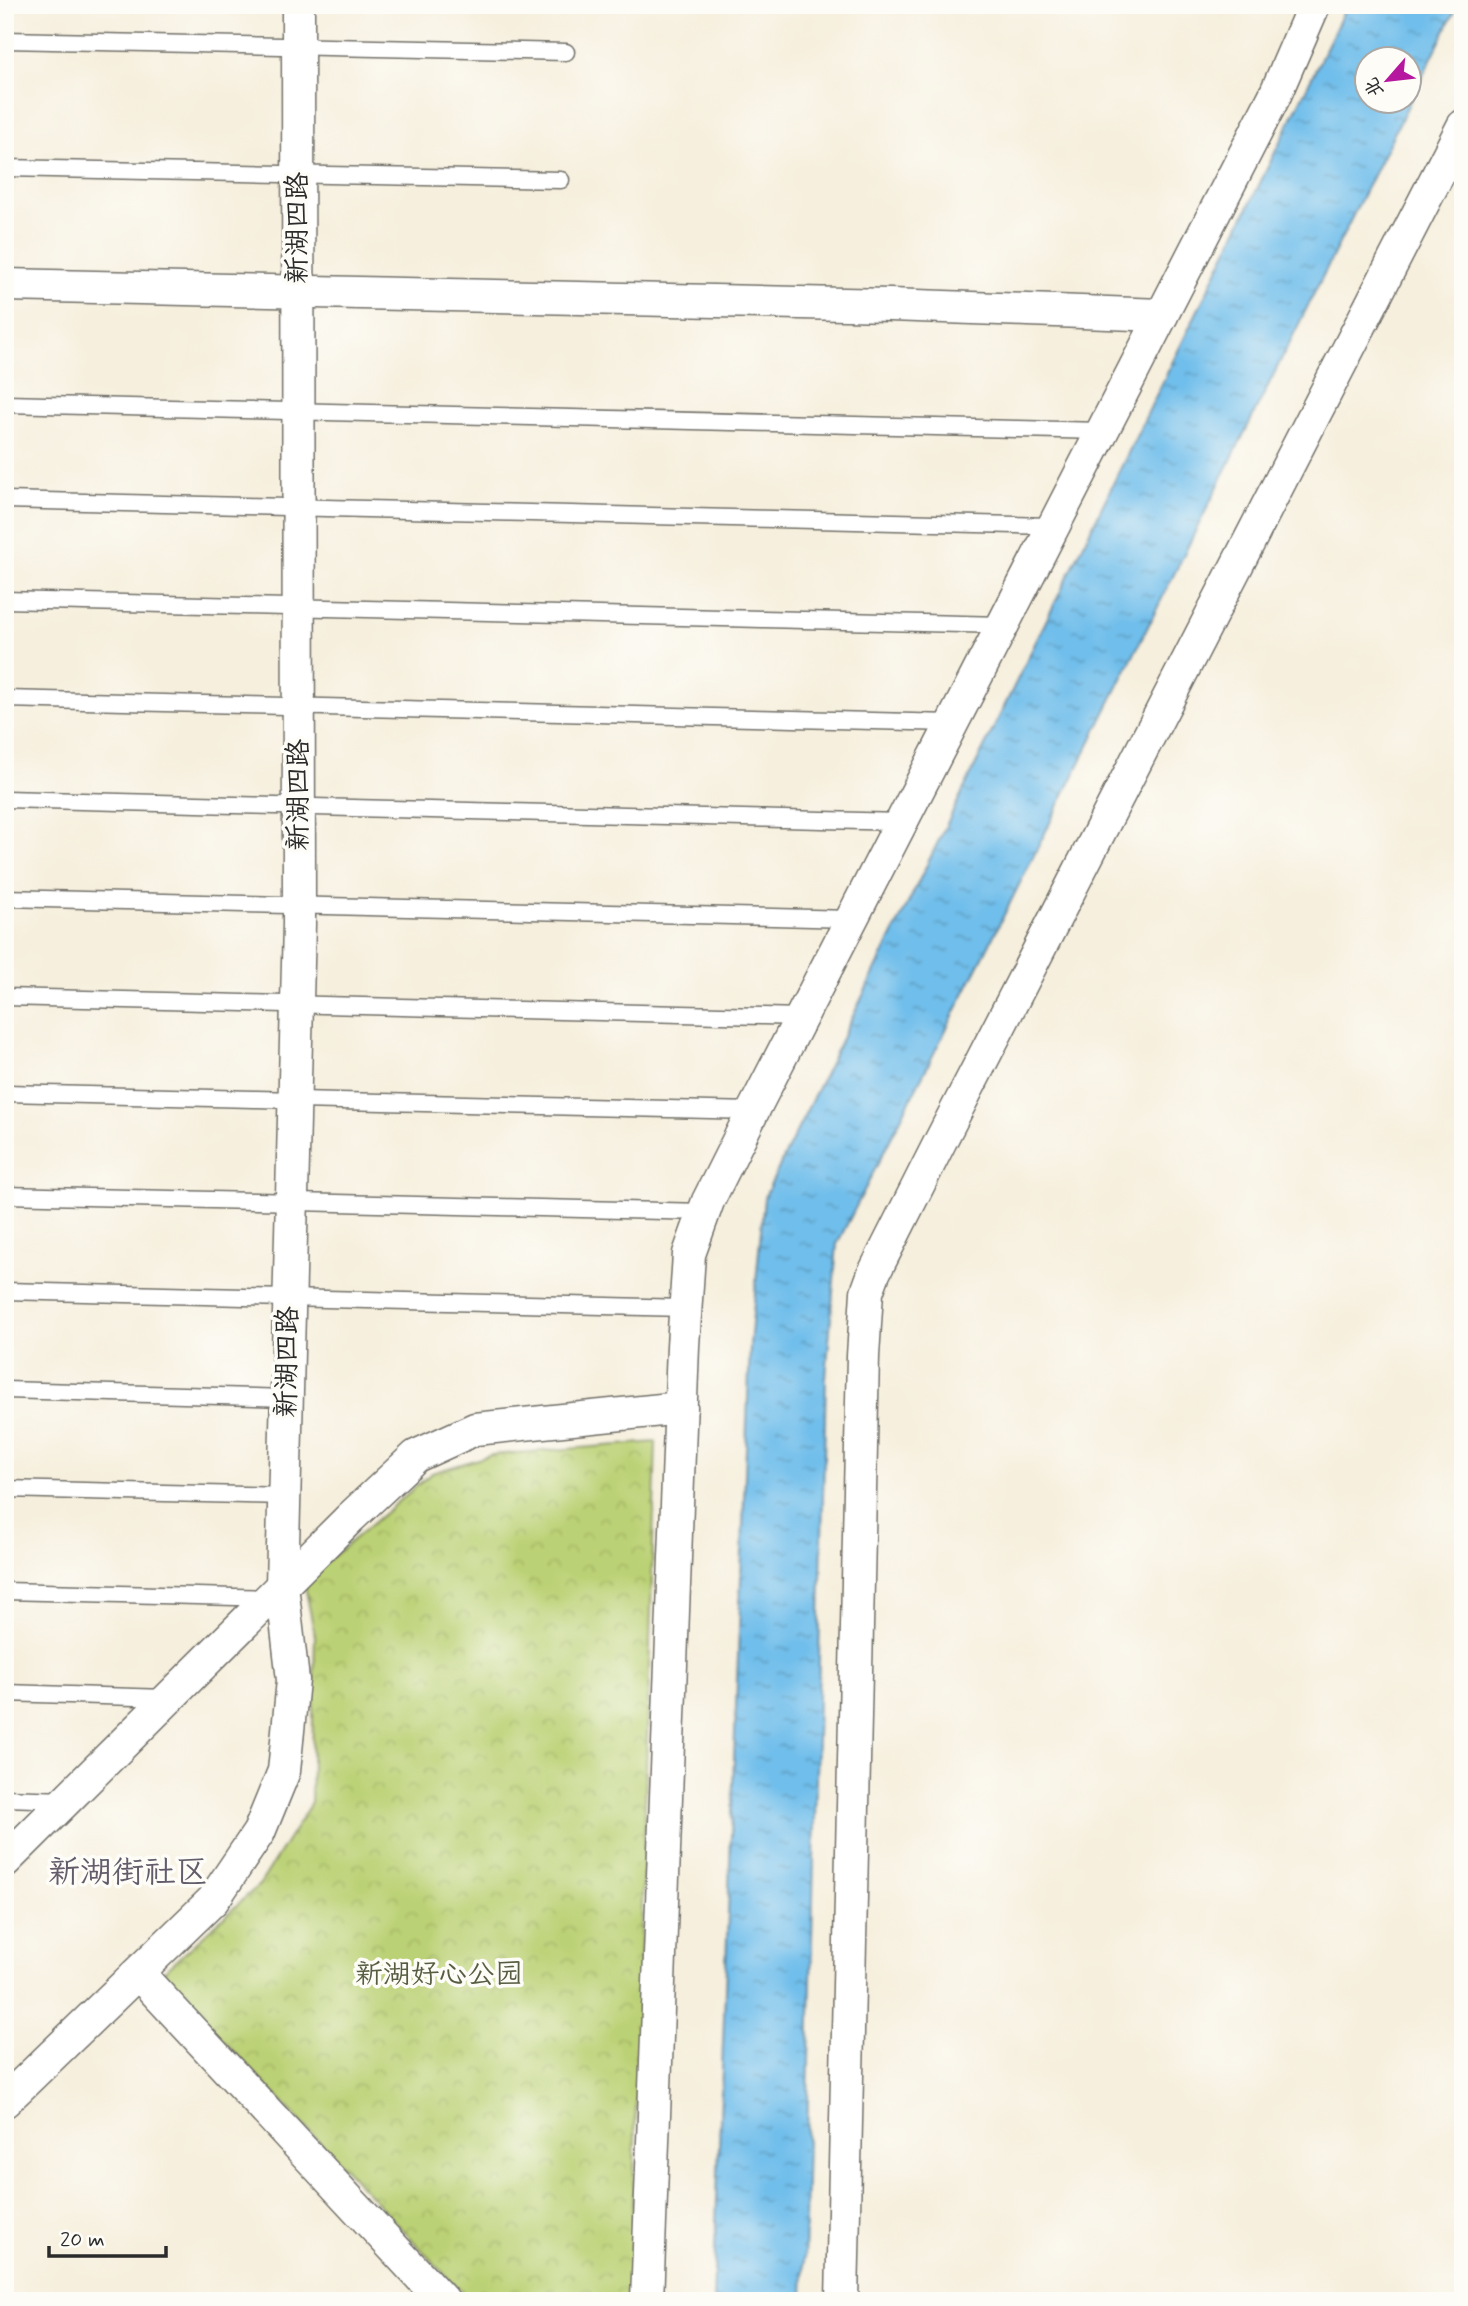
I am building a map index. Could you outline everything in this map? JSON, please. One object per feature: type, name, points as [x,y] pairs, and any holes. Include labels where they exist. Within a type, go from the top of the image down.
[{"type":"street","name":"新湖四路","points":[[5,2101],[213,1900],[259,1832],[284,1771],[293,1680],[276,1591],[285,1496],[299,905],[298,5]]},
{"type":"street","points":[[647,2301],[689,1254],[704,1212],[800,1017],[1275,95],[1314,5]]},
{"type":"street","points":[[842,2301],[862,1384],[867,1292],[953,1115],[1463,126]]},
{"type":"street","points":[[5,285],[890,305],[1161,314]]},
{"type":"street","points":[[5,1861],[276,1591],[416,1456],[475,1429],[681,1408]]},
{"type":"street","points":[[138,1973],[443,2301]]},
{"type":"lane","points":[[5,40],[566,52]]},
{"type":"lane","points":[[5,168],[561,180]]},
{"type":"lane","points":[[5,404],[1102,430]]},
{"type":"lane","points":[[5,500],[1053,526]]},
{"type":"lane","points":[[5,600],[1002,625]]},
{"type":"lane","points":[[5,699],[952,723]]},
{"type":"lane","points":[[5,799],[901,821]]},
{"type":"lane","points":[[5,898],[851,919]]},
{"type":"lane","points":[[5,997],[800,1017]]},
{"type":"lane","points":[[5,1093],[753,1111]]},
{"type":"lane","points":[[5,1195],[704,1212]]},
{"type":"lane","points":[[5,1291],[685,1308]]},
{"type":"lane","points":[[5,1390],[287,1398]]},
{"type":"lane","points":[[5,1489],[285,1496]]},
{"type":"lane","points":[[5,1591],[276,1591]]},
{"type":"lane","points":[[5,1693],[170,1698]]},
{"type":"lane","points":[[5,1798],[67,1800]]},
{"type":"green space","name":"新湖好心公园","points":[[656,1442],[630,2301],[470,2301],[161,1974],[260,1884],[311,1803],[315,1636],[304,1581],[432,1473],[491,1455]]},
{"type":"water","points":[[1347,5],[1458,5],[1422,77],[1422,46],[1352,46],[1352,116],[1403,116],[837,1244],[826,1378],[803,2301],[713,2301],[750,1345],[764,1198]]},
{"type":"district","name":"新湖街社区","points":[[128,1873]]}]
